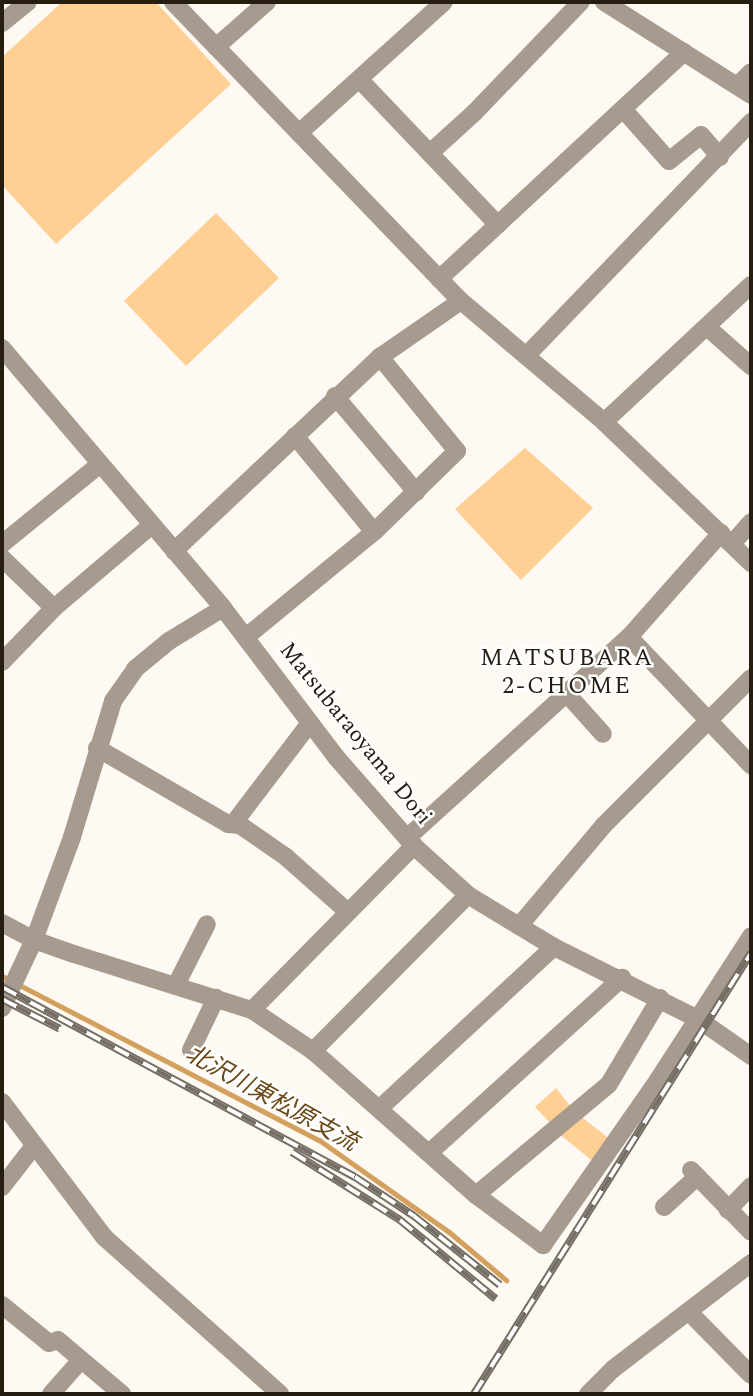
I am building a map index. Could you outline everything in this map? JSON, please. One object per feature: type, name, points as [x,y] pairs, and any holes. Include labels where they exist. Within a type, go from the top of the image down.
[{"type":"street","points":[[173,2],[461,301],[604,422],[751,563]]},
{"type":"street","points":[[216,47],[267,2]]},
{"type":"street","points":[[299,133],[444,2]]},
{"type":"street","points":[[431,152],[474,113],[581,2]]},
{"type":"street","points":[[604,2],[744,90],[751,72]]},
{"type":"street","points":[[2,23],[25,3]]},
{"type":"street","points":[[439,279],[684,52]]},
{"type":"street","points":[[360,80],[498,225]]},
{"type":"street","points":[[622,109],[668,161],[702,135],[720,157]]},
{"type":"street","points":[[526,356],[751,122]]},
{"type":"street","points":[[604,422],[751,285]]},
{"type":"street","points":[[174,551],[380,356],[461,301]]},
{"type":"street","points":[[707,327],[751,366]]},
{"type":"street","points":[[246,637],[374,532],[457,451],[380,356]]},
{"type":"street","name":"Matsubaraoyama Dori","points":[[6,361],[223,608],[310,723],[411,842],[468,895],[554,947],[622,978],[698,1019],[751,1056]]},
{"type":"street","points":[[335,396],[416,492]]},
{"type":"street","points":[[295,436],[374,532]]},
{"type":"street","points":[[2,544],[99,465]]},
{"type":"street","points":[[252,1010],[348,912],[411,842],[568,695],[727,538],[751,522]]},
{"type":"street","points":[[2,662],[54,608],[152,525]]},
{"type":"street","points":[[2,558],[54,608]]},
{"type":"street","points":[[2,1008],[34,940],[72,837],[113,701],[135,669],[169,641],[223,608]]},
{"type":"street","points":[[629,636],[751,765]]},
{"type":"street","points":[[519,926],[604,825],[751,678]]},
{"type":"street","points":[[568,695],[603,734]]},
{"type":"street","points":[[233,824],[310,723]]},
{"type":"street","points":[[97,748],[233,824],[240,825],[286,857],[348,912]]},
{"type":"street","points":[[313,1051],[468,895]]},
{"type":"street","points":[[2,923],[34,940],[252,1010],[313,1051],[476,1195],[543,1245],[698,1019],[751,936]]},
{"type":"street","points":[[176,985],[206,924]]},
{"type":"street","points":[[380,1108],[554,947]]},
{"type":"street","points":[[429,1153],[622,978]]},
{"type":"street","points":[[191,1051],[216,998]]},
{"type":"street","points":[[476,1195],[609,1084],[660,998]]},
{"type":"street","points":[[2,1102],[33,1147],[104,1237],[273,1392]]},
{"type":"street","points":[[2,1187],[33,1147]]},
{"type":"street","points":[[664,1207],[694,1174],[751,1232]]},
{"type":"street","points":[[728,1210],[751,1186]]},
{"type":"street","points":[[588,1394],[613,1369],[751,1263]]},
{"type":"street","points":[[2,1306],[49,1343],[58,1340],[122,1394]]},
{"type":"street","points":[[689,1312],[751,1375]]},
{"type":"street","points":[[51,1394],[81,1360]]},
{"type":"shaded area","points":[[62,2],[156,2],[231,84],[56,244],[2,185],[2,57]]},
{"type":"shaded area","points":[[216,213],[279,278],[186,366],[124,301]]},
{"type":"shaded area","points":[[525,448],[593,508],[521,580],[455,509]]},
{"type":"shaded area","points":[[556,1088],[571,1107],[551,1124],[535,1107]]},
{"type":"shaded area","points":[[579,1115],[611,1140],[595,1163],[558,1133]]},
{"type":"waterway","name":"北沢川東松原支流","points":[[2,976],[319,1140],[449,1232],[506,1280]]},
{"type":"railway","points":[[474,1394],[751,953]]},
{"type":"railway","points":[[2,987],[355,1177],[414,1216],[500,1285]]},
{"type":"railway","points":[[2,999],[60,1029]]},
{"type":"railway","points":[[292,1152],[400,1220],[496,1299]]},
{"type":"district","name":"MATSUBARA 2-CHOME","points":[[567,673]]}]
